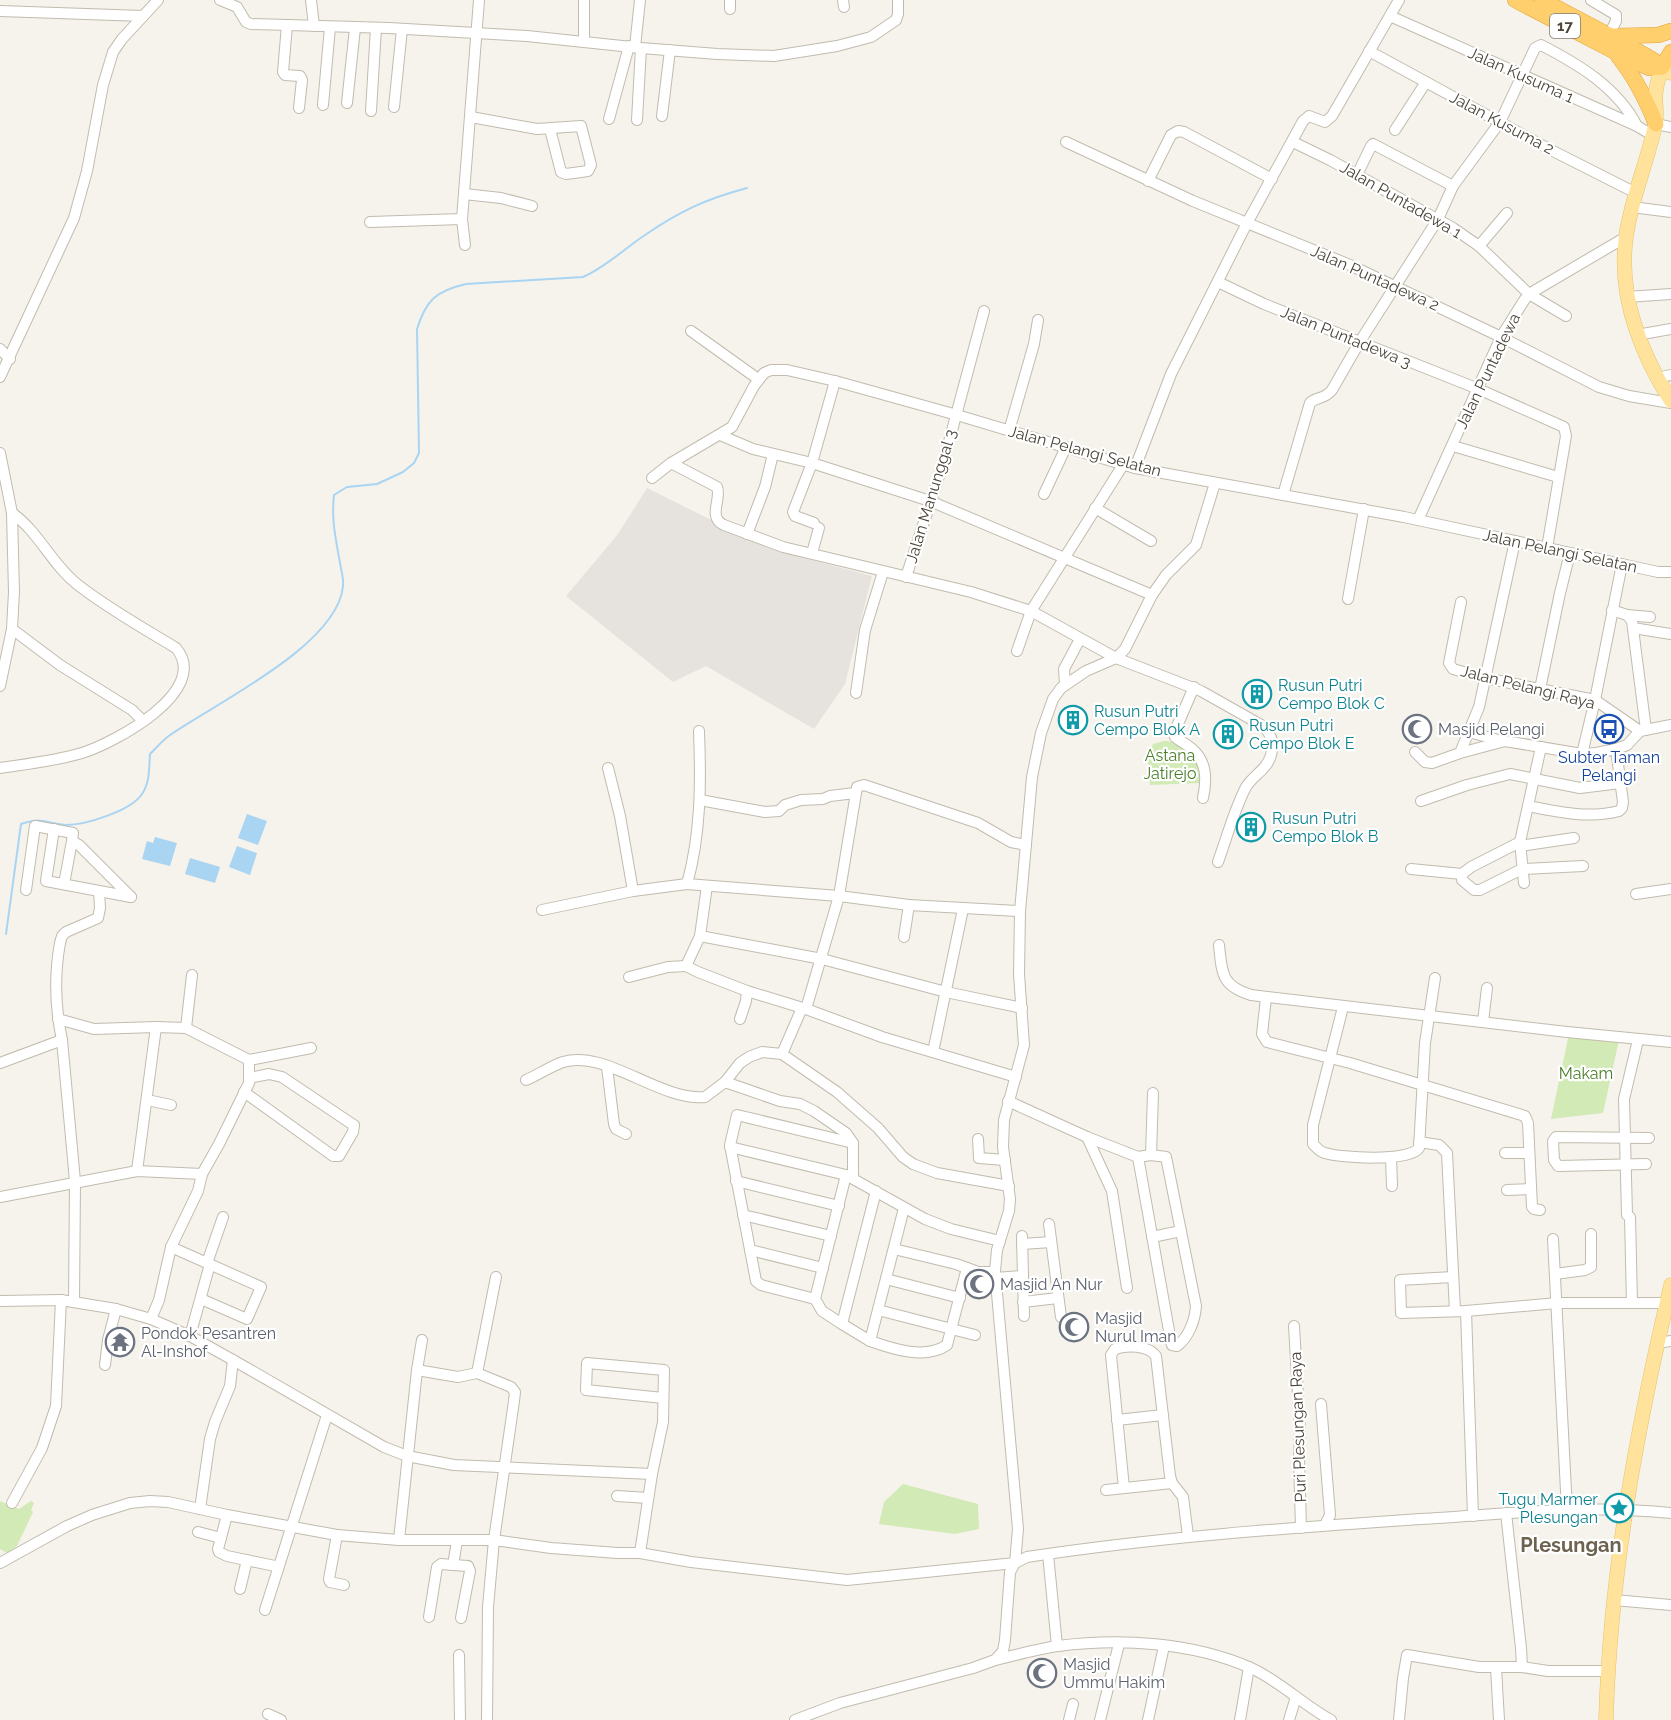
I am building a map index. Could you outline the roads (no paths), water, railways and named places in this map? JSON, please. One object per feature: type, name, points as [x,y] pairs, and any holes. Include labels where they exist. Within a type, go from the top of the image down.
[{"type":"highway","name":"17","points":[[1515,0],[1649,68],[1666,70]]},
{"type":"highway","name":"17","points":[[1542,0],[1610,35],[1666,70]]},
{"type":"highway","name":"17","points":[[1610,35],[1658,35],[1671,31]]},
{"type":"highway","points":[[1615,52],[1635,78],[1660,129]]},
{"type":"highway","points":[[1666,70],[1671,52]]},
{"type":"main road","points":[[1666,70],[1656,90],[1660,129],[1634,200],[1626,237],[1627,297],[1637,335],[1671,402]]},
{"type":"main road","points":[[1606,1720],[1607,1671],[1614,1600],[1636,1450],[1664,1342],[1671,1285]]},
{"type":"street","points":[[0,377],[74,218],[87,171],[103,85],[111,59],[122,39],[158,0]]},
{"type":"street","points":[[220,0],[237,6],[246,22],[251,24],[527,36],[717,54],[774,56],[857,42],[871,37],[896,20],[899,9],[898,0]]},
{"type":"street","points":[[311,0],[314,26]]},
{"type":"street","points":[[465,245],[462,219],[479,0]]},
{"type":"street","points":[[584,0],[584,41]]},
{"type":"street","points":[[637,120],[635,47],[640,0]]},
{"type":"street","points":[[1135,468],[1170,374],[1247,223],[1303,121],[1309,116],[1322,122],[1328,121],[1399,0]]},
{"type":"street","points":[[1591,0],[1616,15],[1610,35]]},
{"type":"street","points":[[0,11],[143,16]]},
{"type":"street","name":"Jalan Kusuma 1","points":[[1390,16],[1637,126],[1660,129]]},
{"type":"street","points":[[287,25],[283,72],[285,75],[300,76],[302,80],[299,108]]},
{"type":"street","points":[[323,105],[330,27]]},
{"type":"street","points":[[347,103],[355,28]]},
{"type":"street","points":[[371,111],[376,28]]},
{"type":"street","points":[[394,107],[402,29]]},
{"type":"street","points":[[1283,495],[1310,403],[1328,394],[1438,219],[1453,186],[1500,122],[1535,48],[1541,45],[1569,60],[1606,87],[1625,106],[1637,126]]},
{"type":"street","points":[[609,119],[635,47]]},
{"type":"street","points":[[662,116],[670,50]]},
{"type":"street","name":"Jalan Kusuma 2","points":[[1369,51],[1500,122],[1634,200]]},
{"type":"street","points":[[1395,130],[1426,82]]},
{"type":"street","points":[[471,117],[537,129],[579,125],[582,127],[591,165],[588,171],[566,174],[561,172],[550,129]]},
{"type":"street","points":[[1148,181],[1172,135],[1178,131],[1184,132],[1272,179]]},
{"type":"street","name":"Jalan Puntadewa 2","points":[[1066,142],[1148,181],[1395,286],[1599,387],[1629,396],[1671,402]]},
{"type":"street","name":"Jalan Puntadewa 1","points":[[1293,142],[1438,219],[1479,246],[1529,294],[1566,316]]},
{"type":"street","points":[[1357,175],[1371,146],[1375,144],[1453,186]]},
{"type":"street","points":[[464,194],[501,198],[532,206]]},
{"type":"street","points":[[1634,200],[1671,212]]},
{"type":"street","points":[[1479,246],[1507,213]]},
{"type":"street","points":[[370,222],[462,219]]},
{"type":"street","name":"Jalan Puntadewa","points":[[1418,520],[1453,446],[1476,388],[1515,312],[1529,294],[1626,237]]},
{"type":"street","name":"Jalan Puntadewa 3","points":[[1218,282],[1264,304],[1476,388],[1561,425],[1566,429],[1558,477]]},
{"type":"street","points":[[1627,297],[1671,294]]},
{"type":"street","name":"Jalan Manunggal 3","points":[[906,577],[957,415],[984,310]]},
{"type":"street","points":[[1009,431],[1034,344],[1038,320]]},
{"type":"street","points":[[1637,335],[1671,329]]},
{"type":"street","points":[[652,478],[671,463],[732,427],[758,379],[691,331]]},
{"type":"street","points":[[0,349],[10,359]]},
{"type":"street","name":"Jalan Pelangi Selatan","points":[[758,379],[771,370],[787,370],[957,415],[1135,468],[1364,509],[1658,572],[1671,572]]},
{"type":"street","points":[[1657,378],[1671,375]]},
{"type":"street","points":[[812,553],[816,525],[795,516],[794,513],[812,463],[835,381]]},
{"type":"street","points":[[720,435],[738,444],[812,463],[930,501],[1152,595]]},
{"type":"street","points":[[1453,446],[1558,477],[1547,548]]},
{"type":"street","points":[[1044,494],[1066,447]]},
{"type":"street","points":[[0,453],[12,513],[14,592],[12,628],[0,686]]},
{"type":"street","points":[[747,534],[765,487],[773,454]]},
{"type":"street","points":[[671,463],[717,487],[719,494],[715,516],[719,522],[783,547],[996,599],[1031,611],[1116,658],[1194,687],[1263,726],[1270,733],[1273,744],[1270,758],[1264,770],[1247,784],[1218,862]]},
{"type":"street","points":[[1017,651],[1031,611],[1123,465]]},
{"type":"street","points":[[995,1660],[1003,1651],[1005,1640],[1009,1577],[1015,1563],[1018,1529],[995,1274],[1000,1241],[1009,1211],[1010,1186],[1002,1132],[1024,1045],[1019,974],[1020,911],[1035,760],[1041,733],[1053,699],[1065,685],[1116,658],[1125,649],[1152,595],[1166,575],[1196,545],[1215,483]]},
{"type":"street","points":[[1095,508],[1151,541]]},
{"type":"street","points":[[1348,599],[1364,509]]},
{"type":"street","points":[[0,768],[44,762],[83,752],[122,734],[166,703],[184,677],[185,667],[181,654],[176,648],[111,609],[78,585],[63,571],[27,525],[12,513]]},
{"type":"street","points":[[1460,753],[1479,707],[1515,541]]},
{"type":"street","points":[[1540,689],[1570,553]]},
{"type":"street","points":[[1582,754],[1622,564]]},
{"type":"street","points":[[856,693],[865,630],[883,572]]},
{"type":"street","name":"Jalan Pelangi Raya","points":[[1461,602],[1450,667],[1485,678],[1595,700],[1643,731]]},
{"type":"street","points":[[1612,610],[1627,615],[1650,617]]},
{"type":"street","points":[[1627,615],[1632,621],[1633,628],[1643,731]]},
{"type":"street","points":[[12,628],[60,665],[132,710],[142,720]]},
{"type":"street","points":[[1633,628],[1671,634]]},
{"type":"street","points":[[1065,685],[1064,669],[1080,639]]},
{"type":"street","points":[[1194,687],[1174,733],[1175,737],[1191,747],[1200,757],[1205,770],[1206,783],[1203,798]]},
{"type":"street","points":[[1469,732],[1505,741],[1582,754],[1616,749],[1627,745],[1643,731],[1671,725]]},
{"type":"street","points":[[687,884],[693,862],[700,800],[699,731]]},
{"type":"street","points":[[1415,752],[1425,762],[1432,763],[1505,741]]},
{"type":"street","points":[[1524,883],[1520,844],[1541,747]]},
{"type":"street","points":[[1528,806],[1583,815],[1617,812],[1623,806],[1616,749]]},
{"type":"street","points":[[608,768],[620,816],[633,891]]},
{"type":"street","points":[[1421,801],[1467,784],[1510,774],[1580,788],[1620,783]]},
{"type":"street","points":[[782,1054],[804,1008],[822,959],[839,896],[857,787],[864,785],[978,824],[1011,842],[1026,845]]},
{"type":"street","points":[[700,800],[765,812],[779,811],[785,805],[801,800],[823,799],[855,793]]},
{"type":"street","points":[[26,890],[35,826],[73,833],[64,884]]},
{"type":"street","points":[[54,829],[46,881],[131,897],[79,845],[72,841]]},
{"type":"street","points":[[1411,868],[1462,874],[1471,867],[1520,844],[1574,838]]},
{"type":"street","points":[[1462,874],[1464,883],[1474,890],[1480,890],[1522,869],[1582,866]]},
{"type":"street","points":[[542,910],[633,891],[687,884],[839,896],[909,905],[1020,911]]},
{"type":"street","points":[[686,966],[700,936],[707,886]]},
{"type":"street","points":[[1636,894],[1671,889]]},
{"type":"street","points":[[74,1302],[75,1181],[62,1040],[57,1019],[55,993],[62,936],[98,918],[99,891]]},
{"type":"street","points":[[904,937],[909,905]]},
{"type":"street","points":[[933,1052],[963,909]]},
{"type":"street","points":[[700,936],[822,959],[946,992],[1022,1008]]},
{"type":"street","points":[[1219,945],[1222,971],[1227,984],[1239,992],[1266,998],[1671,1042]]},
{"type":"street","points":[[629,977],[686,966],[747,991],[804,1008],[882,1037],[1016,1077]]},
{"type":"street","points":[[186,1028],[192,975]]},
{"type":"street","points":[[1343,1007],[1313,1125],[1313,1144],[1324,1153],[1392,1158],[1413,1154],[1419,1148],[1425,1043],[1435,978]]},
{"type":"street","points":[[1483,1022],[1487,988]]},
{"type":"street","points":[[740,1019],[747,991]]},
{"type":"street","points":[[1266,998],[1262,1034],[1267,1042],[1423,1084],[1525,1116],[1532,1208],[1540,1210]]},
{"type":"street","points":[[57,1019],[94,1029],[186,1028],[249,1060],[311,1048]]},
{"type":"street","points":[[137,1171],[156,1027]]},
{"type":"street","points":[[0,1063],[62,1040]]},
{"type":"street","points":[[1632,1303],[1624,1098],[1638,1040]]},
{"type":"street","points":[[526,1080],[564,1062],[588,1061],[668,1091],[700,1097],[708,1095],[725,1082],[740,1063],[749,1057],[762,1052],[782,1054],[837,1092],[878,1128],[903,1157],[913,1164],[937,1173],[1010,1186]]},
{"type":"street","points":[[151,1318],[159,1300],[171,1247],[198,1191],[202,1174],[244,1092],[249,1078],[249,1060]]},
{"type":"street","points":[[607,1067],[614,1124],[616,1129],[626,1134]]},
{"type":"street","points":[[244,1092],[333,1156],[339,1156],[353,1132],[354,1125],[282,1077],[269,1074],[249,1078]]},
{"type":"street","points":[[725,1082],[780,1101],[800,1104],[846,1133],[853,1143],[850,1177],[839,1206],[815,1299]]},
{"type":"street","points":[[1151,1155],[1154,1093]]},
{"type":"street","points":[[147,1100],[171,1105]]},
{"type":"street","points":[[1008,1101],[1087,1137],[1138,1157],[1164,1156],[1167,1160],[1196,1313],[1188,1333],[1177,1346],[1172,1345],[1171,1342],[1138,1157]]},
{"type":"street","points":[[853,1143],[737,1115],[730,1147],[758,1283],[815,1299],[822,1311],[870,1341],[921,1353],[941,1349],[947,1345],[968,1268]]},
{"type":"street","points":[[1087,1137],[1112,1191],[1128,1288]]},
{"type":"street","points":[[1646,1164],[1558,1166],[1554,1160],[1553,1141],[1559,1137],[1649,1137]]},
{"type":"street","points":[[978,1139],[979,1158],[1005,1160]]},
{"type":"street","points":[[1419,1143],[1439,1145],[1447,1153],[1453,1277],[1461,1311],[1473,1516]]},
{"type":"street","points":[[730,1147],[850,1177],[904,1208],[945,1227],[1000,1241]]},
{"type":"street","points":[[1505,1153],[1529,1153]]},
{"type":"street","points":[[1392,1158],[1392,1186]]},
{"type":"street","points":[[0,1197],[137,1171],[202,1174]]},
{"type":"street","points":[[736,1181],[839,1206]]},
{"type":"street","points":[[1507,1190],[1531,1189]]},
{"type":"street","points":[[842,1324],[876,1191]]},
{"type":"street","points":[[870,1341],[904,1208]]},
{"type":"street","points":[[743,1215],[831,1236]]},
{"type":"street","points":[[190,1336],[201,1299],[208,1263],[223,1217]]},
{"type":"street","points":[[1049,1224],[1061,1317]]},
{"type":"street","points":[[1152,1237],[1181,1231]]},
{"type":"street","points":[[1555,1274],[1591,1267],[1591,1234]]},
{"type":"street","points":[[1553,1239],[1567,1510]]},
{"type":"street","points":[[1024,1316],[1022,1240],[1051,1242]]},
{"type":"street","points":[[171,1247],[260,1285],[262,1289],[247,1318],[201,1299]]},
{"type":"street","points":[[894,1249],[978,1272],[1022,1273]]},
{"type":"street","points":[[750,1250],[823,1268]]},
{"type":"street","points":[[477,1373],[496,1277]]},
{"type":"street","points":[[1453,1277],[1400,1280],[1400,1310],[1404,1313],[1557,1303],[1667,1303]]},
{"type":"street","points":[[886,1279],[960,1298]]},
{"type":"street","points":[[1023,1302],[1058,1299]]},
{"type":"street","points":[[0,1300],[61,1300],[116,1309],[151,1318],[190,1336],[384,1447],[408,1456],[454,1465],[652,1474]]},
{"type":"street","points":[[12,1503],[42,1448],[56,1406],[61,1300]]},
{"type":"street","points":[[105,1365],[108,1340],[116,1309]]},
{"type":"street","points":[[878,1310],[975,1335]]},
{"type":"street","name":"Puri Plesungan Raya","points":[[1294,1326],[1301,1441],[1299,1458],[1301,1528]]},
{"type":"street","points":[[399,1540],[422,1340]]},
{"type":"street","points":[[1124,1488],[1111,1355],[1115,1348],[1123,1346],[1149,1350],[1156,1356],[1172,1483],[1183,1497],[1188,1536]]},
{"type":"street","points":[[200,1509],[210,1439],[214,1422],[230,1386],[233,1360]]},
{"type":"street","points":[[640,1552],[663,1422],[663,1398],[663,1370],[589,1362],[587,1365],[585,1388],[588,1391],[663,1398]]},
{"type":"street","points":[[417,1370],[458,1377],[477,1373],[511,1387],[515,1392],[494,1540],[488,1606],[487,1720]]},
{"type":"street","points":[[1321,1404],[1330,1515],[1325,1525]]},
{"type":"street","points":[[265,1610],[327,1414]]},
{"type":"street","points":[[1117,1420],[1163,1415]]},
{"type":"street","points":[[1106,1490],[1172,1483]]},
{"type":"street","points":[[617,1496],[648,1498]]},
{"type":"street","points":[[3,1558],[111,1507],[150,1501],[168,1502],[337,1534],[399,1540],[494,1540],[551,1548],[618,1553],[640,1552],[691,1562],[847,1580],[1015,1563],[1028,1557],[1188,1536],[1567,1510],[1628,1508],[1671,1513]]},
{"type":"street","points":[[1506,1513],[1521,1648],[1521,1667]]},
{"type":"street","points":[[227,1515],[219,1552],[227,1556],[275,1566]]},
{"type":"street","points":[[198,1532],[221,1538]]},
{"type":"street","points":[[337,1534],[329,1579],[330,1582],[344,1585]]},
{"type":"street","points":[[453,1565],[457,1541]]},
{"type":"street","points":[[1048,1554],[1057,1646]]},
{"type":"street","points":[[240,1589],[247,1560]]},
{"type":"street","points":[[429,1617],[437,1567],[441,1564],[470,1568],[461,1618]]},
{"type":"street","points":[[1614,1600],[1671,1605]]},
{"type":"street","points":[[795,1720],[840,1703],[973,1668],[995,1660],[1057,1646],[1133,1643],[1195,1651],[1249,1667],[1326,1719]]},
{"type":"street","points":[[1100,1720],[1119,1644]]},
{"type":"street","points":[[1148,1720],[1164,1646]]},
{"type":"street","points":[[459,1655],[460,1720]]},
{"type":"street","points":[[1399,1720],[1407,1655],[1479,1667],[1521,1667],[1548,1671],[1607,1671]]},
{"type":"street","points":[[1240,1720],[1249,1667]]},
{"type":"street","points":[[1496,1668],[1499,1720]]},
{"type":"street","points":[[1289,1720],[1296,1697]]},
{"type":"street","points":[[1069,1720],[1073,1704]]},
{"type":"street","points":[[268,1714],[281,1720]]},
{"type":"water","points":[[247,814],[267,821],[258,845],[238,838]]},
{"type":"water","points":[[155,837],[177,843],[170,866],[142,859],[147,841],[153,843]]},
{"type":"water","points":[[237,846],[257,853],[250,875],[229,867]]},
{"type":"water","points":[[190,858],[220,867],[215,883],[185,874]]},
{"type":"waterway","points":[[6,934],[21,824],[40,821],[74,824],[95,820],[128,806],[145,790],[149,775],[150,754],[162,741],[272,671],[320,630],[336,608],[343,586],[343,577],[334,529],[334,495],[347,487],[377,484],[403,472],[414,463],[419,453],[417,329],[424,311],[434,298],[447,290],[466,284],[583,277],[682,212],[706,201],[747,188]]},
{"type":"place","name":"Rusun Putri Cempo Blok C","points":[[1257,694]]},
{"type":"place","name":"Rusun Putri Cempo Blok A","points":[[1073,720]]},
{"type":"place","name":"Masjid Pelangi","points":[[1417,729]]},
{"type":"place","name":"Subter Taman Pelangi","points":[[1609,729]]},
{"type":"place","name":"Rusun Putri Cempo Blok E","points":[[1228,734]]},
{"type":"place","name":"Rusun Putri Cempo Blok B","points":[[1251,827]]},
{"type":"place","name":"Masjid An Nur","points":[[979,1284]]},
{"type":"place","name":"Masjid Nurul Iman","points":[[1074,1327]]},
{"type":"place","name":"Pondok Pesantren Al-Inshof","points":[[120,1342]]},
{"type":"place","name":"Tugu Marmer Plesungan","points":[[1619,1508]]},
{"type":"place","name":"Masjid Ummu Hakim","points":[[1042,1673]]},
{"type":"district","name":"Plesungan","points":[[1571,1545]]},
{"type":"park label","name":"Astana Jatirejo","points":[[1170,764]]},
{"type":"park label","name":"Makam","points":[[1586,1073]]}]
